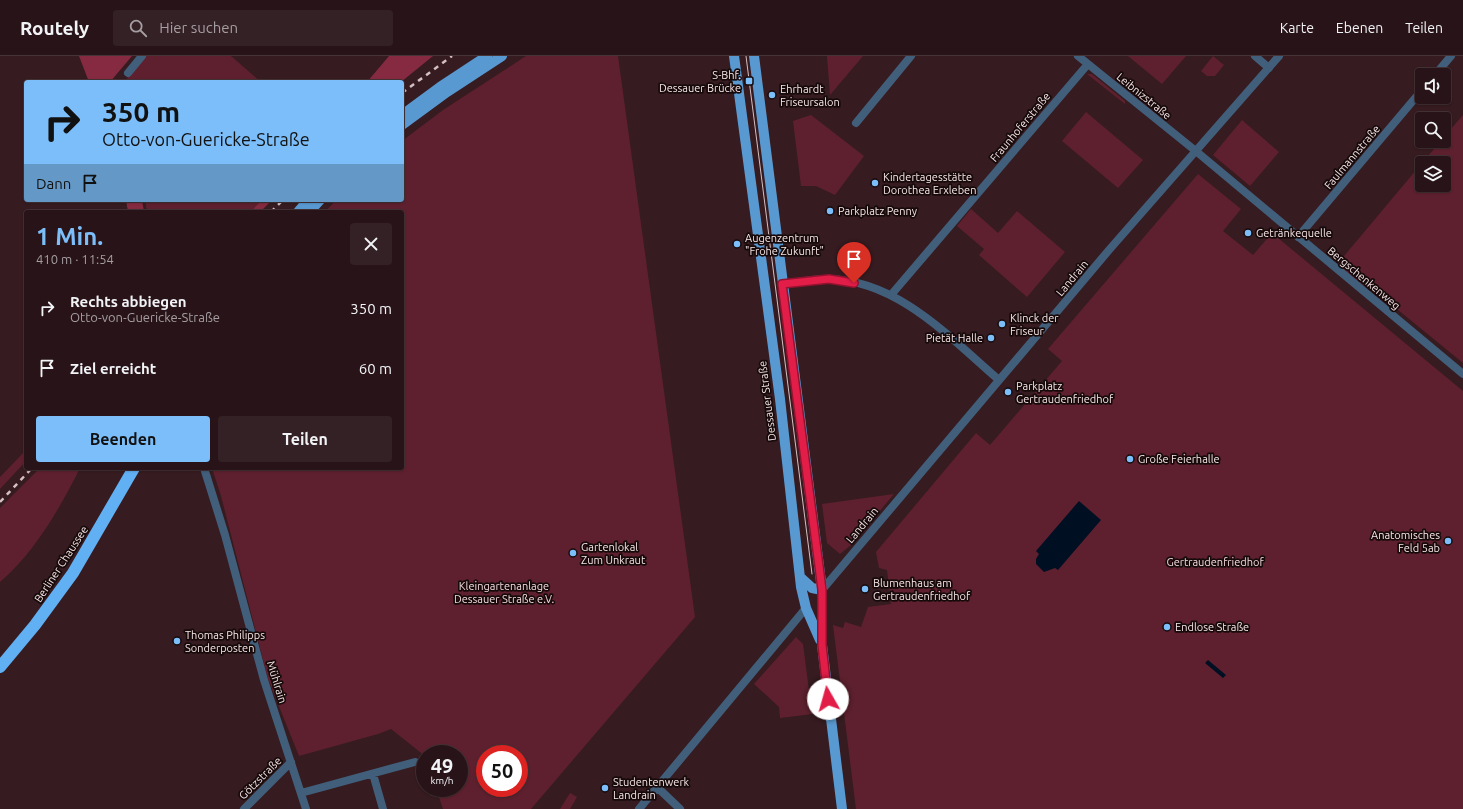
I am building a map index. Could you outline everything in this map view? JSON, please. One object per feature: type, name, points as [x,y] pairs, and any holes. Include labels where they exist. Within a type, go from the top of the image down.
[{"type":"highway","name":"Berliner Chaussee","points":[[0,656],[30,621],[54,587],[88,535],[125,470]]},
{"type":"highway","name":"Berliner Chaussee","points":[[0,667],[35,625],[73,573],[133,470]]},
{"type":"main road","points":[[404,114],[440,87],[487,56]]},
{"type":"main road","points":[[404,124],[447,92],[502,56]]},
{"type":"main road","name":"Dessauer Straße","points":[[734,56],[780,398],[800,577],[806,608],[822,645]]},
{"type":"main road","name":"Dessauer Straße","points":[[754,56],[822,590],[822,645],[842,809]]},
{"type":"main road","points":[[300,210],[306,202]]},
{"type":"main road","points":[[311,210],[318,202]]},
{"type":"main road","points":[[800,577],[812,588],[822,590]]},
{"type":"main road","points":[[806,608],[822,590]]},
{"type":"street","points":[[128,73],[142,56]]},
{"type":"street","points":[[856,123],[911,56]]},
{"type":"street","name":"Leibnizstraße","points":[[1078,56],[1197,152]]},
{"type":"street","points":[[1255,56],[1269,68]]},
{"type":"street","name":"Landrain","points":[[822,590],[1109,250],[1197,152],[1279,56]]},
{"type":"street","points":[[1441,68],[1451,56]]},
{"type":"street","name":"Fraunhoferstraße","points":[[891,295],[1088,64]]},
{"type":"street","name":"Faulmannstraße","points":[[1298,237],[1415,98]]},
{"type":"street","name":"Bergschenkenweg","points":[[1197,152],[1463,374]]},
{"type":"street","points":[[782,284],[816,280],[839,280],[871,287],[891,295],[936,326],[999,380]]},
{"type":"street","name":"Mühlrain","points":[[205,470],[225,536],[264,680],[306,809]]},
{"type":"street","points":[[639,809],[806,608]]},
{"type":"street","name":"Götzstraße","points":[[244,809],[291,762]]},
{"type":"street","points":[[301,792],[340,781],[347,782],[415,762]]},
{"type":"street","points":[[373,774],[383,809]]},
{"type":"street","points":[[657,788],[680,809]]},
{"type":"green space","points":[[145,56],[231,56],[259,80],[126,80]]},
{"type":"green space","name":"Kleingartenanlage Dessauer Straße e.V.","points":[[526,56],[618,56],[695,617],[531,809],[443,809],[439,797],[468,797],[468,745],[416,745],[416,749],[391,729],[299,756],[268,679],[221,496],[213,470],[404,470],[404,210],[327,210],[334,202],[404,202],[404,139],[443,110]]},
{"type":"green space","points":[[827,56],[863,56],[830,95]]},
{"type":"green space","points":[[1128,56],[1186,56],[1162,84]]},
{"type":"green space","points":[[1213,56],[1224,65],[1215,76],[1207,76],[1201,71]]},
{"type":"green space","points":[[1087,74],[1092,74],[1125,101],[1125,104]]},
{"type":"green space","points":[[1086,112],[1143,160],[1118,188],[1062,141]]},
{"type":"green space","points":[[811,115],[864,156],[835,195],[816,186],[801,186],[793,121]]},
{"type":"green space","points":[[1463,115],[1463,363],[1381,296],[1334,268],[1415,171],[1415,192],[1451,192],[1451,156],[1428,156],[1435,148],[1451,148],[1451,129]]},
{"type":"green space","points":[[1242,120],[1279,152],[1250,186],[1213,155]]},
{"type":"green space","name":"Gertraudenfriedhof","points":[[1198,174],[1241,209],[1223,231],[1253,255],[1272,233],[1463,391],[1463,809],[856,809],[833,625],[843,628],[845,622],[861,627],[868,607],[891,604],[887,570],[879,568],[876,552],[976,433],[990,445],[1062,361],[1048,349]]},
{"type":"green space","points":[[145,202],[260,202],[252,210],[147,210]]},
{"type":"green space","points":[[971,209],[998,233],[1017,211],[1065,252],[1027,297],[979,255],[984,249],[957,226]]},
{"type":"green space","points":[[24,452],[24,463],[0,489],[0,477]]},
{"type":"green space","points":[[38,470],[79,470],[46,529],[13,570],[0,582],[0,508]]},
{"type":"green space","points":[[894,494],[851,545],[840,554],[827,543],[822,504]]},
{"type":"green space","points":[[796,637],[803,644],[812,714],[780,718],[779,707],[754,684]]},
{"type":"green space","points":[[570,793],[577,797],[570,809],[560,809]]},
{"type":"shaded area","points":[[79,56],[132,56],[112,80],[88,80]]},
{"type":"shaded area","points":[[389,56],[433,56],[403,80],[369,80]]},
{"type":"shaded area","points":[[126,202],[142,202],[144,210],[128,210]]},
{"type":"shaded area","points":[[260,202],[270,202],[262,210],[252,210]]},
{"type":"water","points":[[1079,501],[1101,520],[1058,570],[1055,568],[1044,572],[1036,564],[1036,559],[1039,554],[1036,551]]},
{"type":"water","points":[[1208,660],[1226,675],[1223,678],[1205,663]]},
{"type":"tram line","points":[[746,56],[812,574]]},
{"type":"railway","points":[[404,92],[452,56]]},
{"type":"railway","points":[[273,210],[281,202]]},
{"type":"railway","points":[[0,502],[30,470]]},
{"type":"place","name":"S-Bhf. Dessauer Brücke","points":[[749,81]]},
{"type":"place","name":"Ehrhardt Friseursalon","points":[[772,95]]},
{"type":"place","name":"Kindertagesstätte Dorothea Erxleben","points":[[875,183]]},
{"type":"place","name":"Parkplatz Penny","points":[[830,211]]},
{"type":"place","name":"Getränkequelle","points":[[1248,233]]},
{"type":"place","name":"Augenzentrum \"Frohe Zukunft\"","points":[[737,244]]},
{"type":"place","name":"Klinck der Friseur","points":[[1002,324]]},
{"type":"place","name":"Pietät Halle","points":[[991,338]]},
{"type":"place","name":"Parkplatz Gertraudenfriedhof","points":[[1008,392]]},
{"type":"place","name":"Große Feierhalle","points":[[1130,459]]},
{"type":"place","name":"Anatomisches Feld 5ab","points":[[1448,541]]},
{"type":"place","name":"Gartenlokal Zum Unkraut","points":[[573,553]]},
{"type":"place","name":"Blumenhaus am Gertraudenfriedhof","points":[[865,589]]},
{"type":"place","name":"Endlose Straße","points":[[1167,627]]},
{"type":"place","name":"Thomas Philipps Sonderposten","points":[[177,641]]},
{"type":"place","name":"Studentenwerk Landrain","points":[[605,788]]},
{"type":"route","points":[[828,699],[822,645],[822,590],[782,284],[829,279],[854,283]]}]
